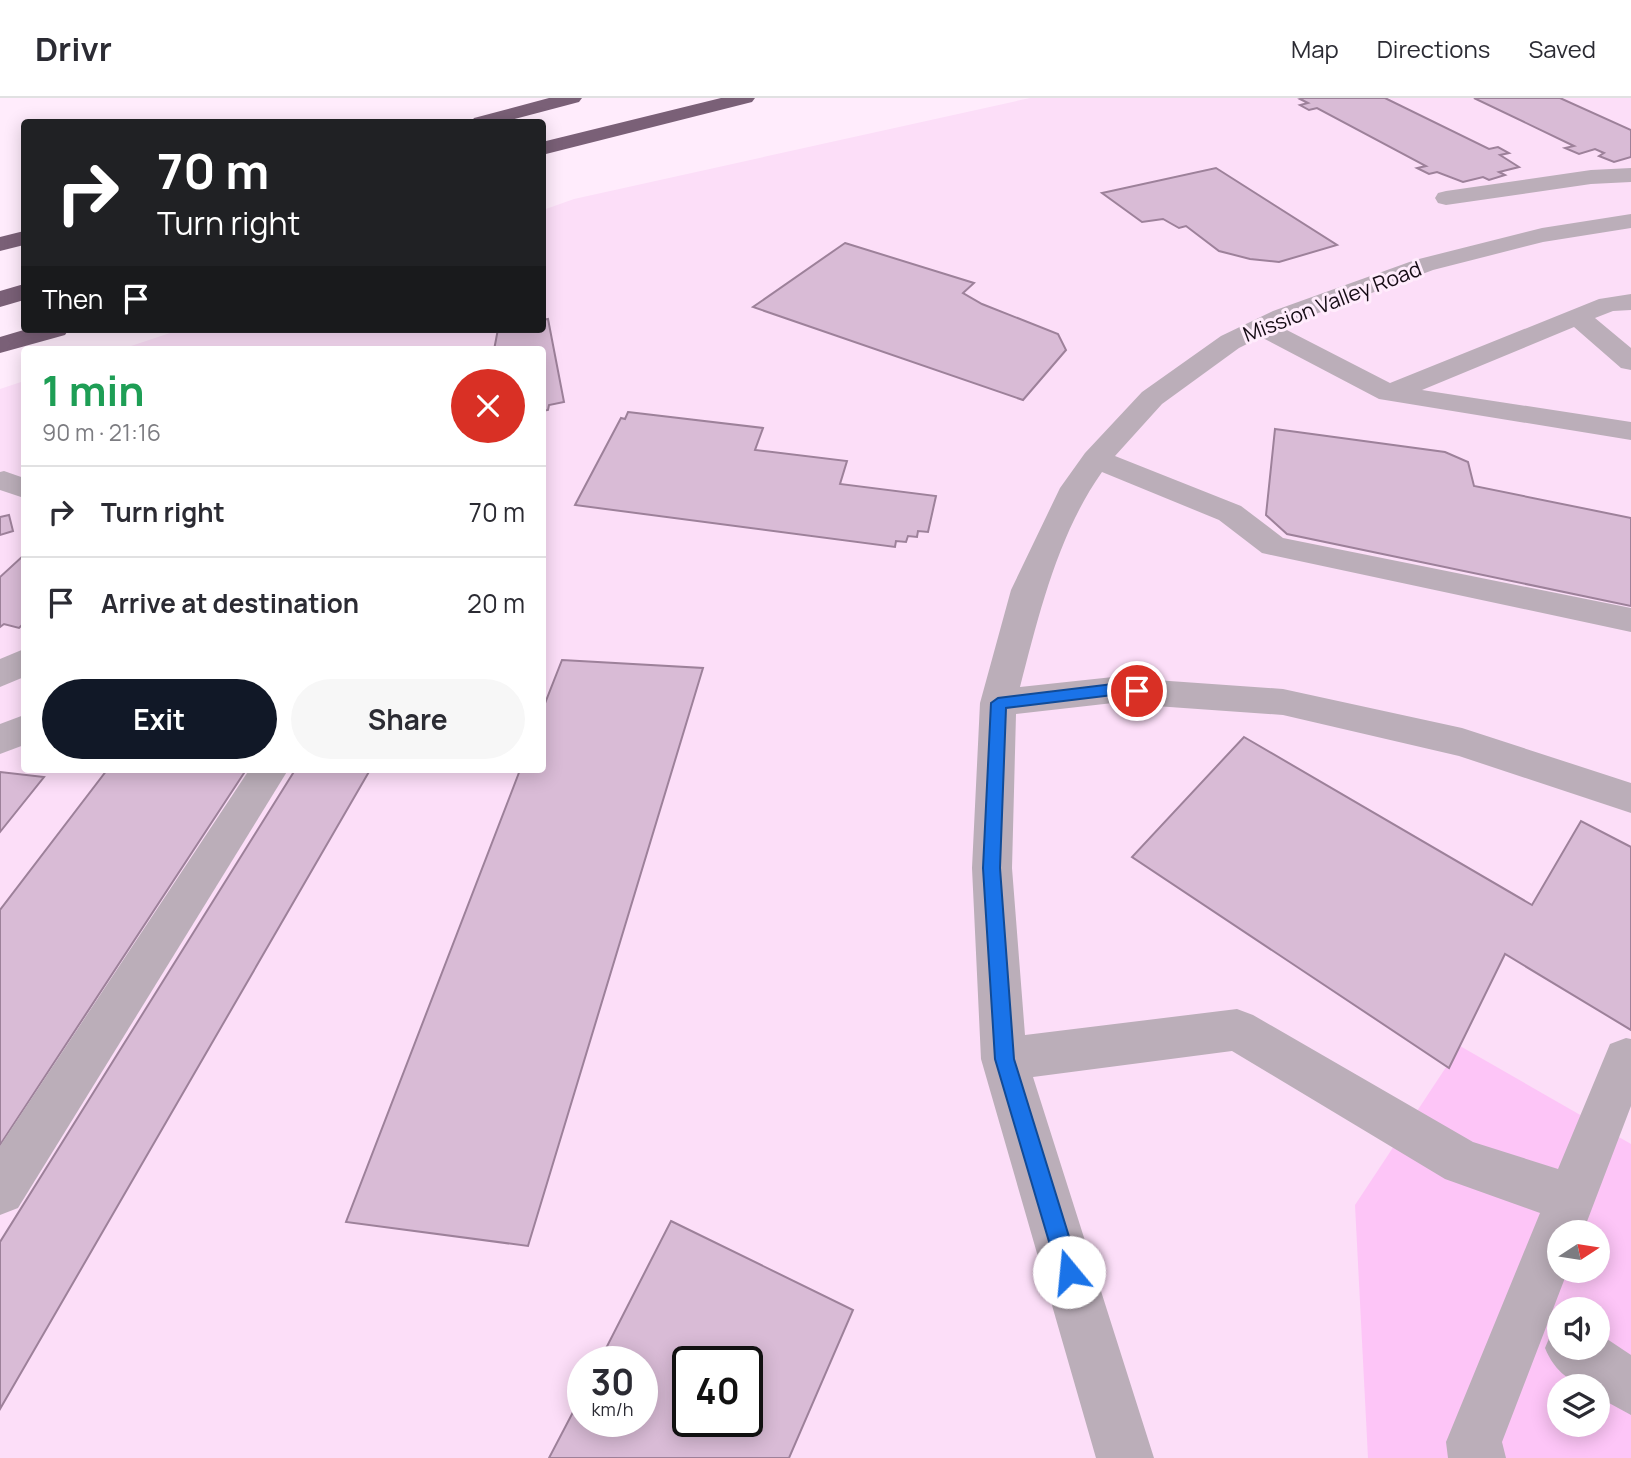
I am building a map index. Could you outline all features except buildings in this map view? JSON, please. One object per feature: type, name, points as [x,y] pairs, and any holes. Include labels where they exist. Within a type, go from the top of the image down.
[{"type":"highway","points":[[492,119],[572,98]]},
{"type":"highway","points":[[546,148],[745,98]]},
{"type":"highway","points":[[605,155],[630,146],[710,106]]},
{"type":"highway","points":[[0,244],[21,239]]},
{"type":"highway","points":[[0,299],[21,293]]},
{"type":"highway","points":[[0,345],[42,333]]},
{"type":"street","points":[[1446,198],[1591,177],[1631,176]]},
{"type":"street","name":"Mission Valley Road","points":[[1125,1458],[1004,1059],[992,868],[998,703],[1028,590],[1075,488],[1096,459],[1152,398],[1230,342],[1260,326],[1424,265],[1542,235],[1631,221]]},
{"type":"street","points":[[1389,393],[1608,304],[1631,302]]},
{"type":"street","points":[[1578,317],[1631,362]]},
{"type":"street","points":[[1260,326],[1389,393],[1631,431]]},
{"type":"street","points":[[1096,459],[1230,513],[1273,547],[1631,620]]},
{"type":"street","points":[[0,674],[21,664]]},
{"type":"street","points":[[998,703],[1113,690],[1283,702],[1462,742],[1631,798]]},
{"type":"street","points":[[0,740],[21,730]]},
{"type":"street","points":[[0,1190],[267,773]]},
{"type":"street","points":[[1004,1059],[1237,1030],[1462,1162],[1570,1198]]},
{"type":"street","points":[[1478,1458],[1474,1442],[1541,1327],[1570,1198],[1626,1059],[1631,1062]]},
{"type":"street","points":[[1590,1360],[1631,1387]]},
{"type":"shaded area","points":[[1030,98],[1631,98],[1631,1458],[0,1458],[0,389],[21,382],[21,773],[546,773],[546,346],[131,346],[170,333],[546,333],[546,209],[574,199]]},
{"type":"shaded area","points":[[1460,1046],[1631,1144],[1631,1458],[1368,1458],[1355,1205]]},
{"type":"route","points":[[1069,1272],[1004,1059],[992,868],[998,703],[1113,690],[1137,691]]}]
